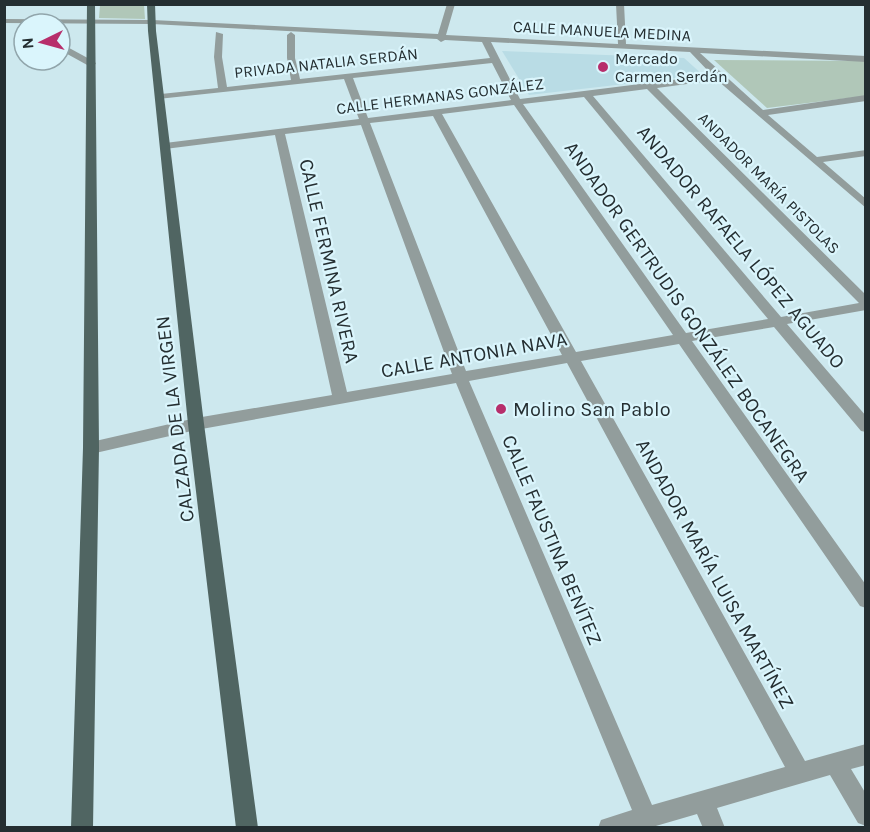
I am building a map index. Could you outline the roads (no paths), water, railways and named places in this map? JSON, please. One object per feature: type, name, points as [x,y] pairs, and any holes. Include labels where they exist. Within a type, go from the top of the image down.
[{"type":"main road","points":[[82,828],[91,448],[91,4]]},
{"type":"main road","name":"CALZADA DE LA VIRGEN","points":[[151,4],[196,424],[247,828]]},
{"type":"street","points":[[441,39],[451,4]]},
{"type":"street","points":[[620,4],[622,47]]},
{"type":"street","points":[[4,21],[311,30],[337,33]]},
{"type":"street","points":[[152,27],[219,34],[337,33]]},
{"type":"street","name":"CALLE MANUELA MEDINA","points":[[337,33],[866,58]]},
{"type":"street","points":[[219,34],[218,57],[223,90]]},
{"type":"street","points":[[291,35],[291,58],[296,81]]},
{"type":"street","name":"ANDADOR GERTRUDIS GONZÁLEZ BOCANEGRA","points":[[486,41],[516,101],[681,340],[866,600]]},
{"type":"street","points":[[692,50],[719,77],[866,205]]},
{"type":"street","points":[[72,53],[92,64]]},
{"type":"street","name":"PRIVADA NATALIA SERDÁN","points":[[161,97],[494,60]]},
{"type":"street","name":"CALLE FAUSTINA BENÍTEZ","points":[[347,75],[461,378],[646,817]]},
{"type":"street","name":"CALLE HERMANAS GONZÁLEZ","points":[[165,146],[719,77]]},
{"type":"street","name":"ANDADOR MARÍA PISTOLAS","points":[[650,86],[866,304]]},
{"type":"street","name":"ANDADOR RAFAELA LÓPEZ AGUADO","points":[[585,92],[866,427]]},
{"type":"street","points":[[762,114],[866,98]]},
{"type":"street","name":"ANDADOR MARÍA LUISA MARTÍNEZ","points":[[435,111],[800,772]]},
{"type":"street","name":"CALLE FERMINA RIVERA","points":[[279,131],[341,400]]},
{"type":"street","points":[[815,160],[866,153]]},
{"type":"street","name":"CALLE ANTONIA NAVA","points":[[91,448],[196,424],[780,323],[866,304]]},
{"type":"street","points":[[609,828],[866,754]]},
{"type":"street","points":[[835,763],[866,815]]},
{"type":"street","points":[[702,801],[714,828]]},
{"type":"place","name":"Mercado Carmen Serdán","points":[[603,67]]},
{"type":"place","name":"Molino San Pablo","points":[[501,409]]}]
